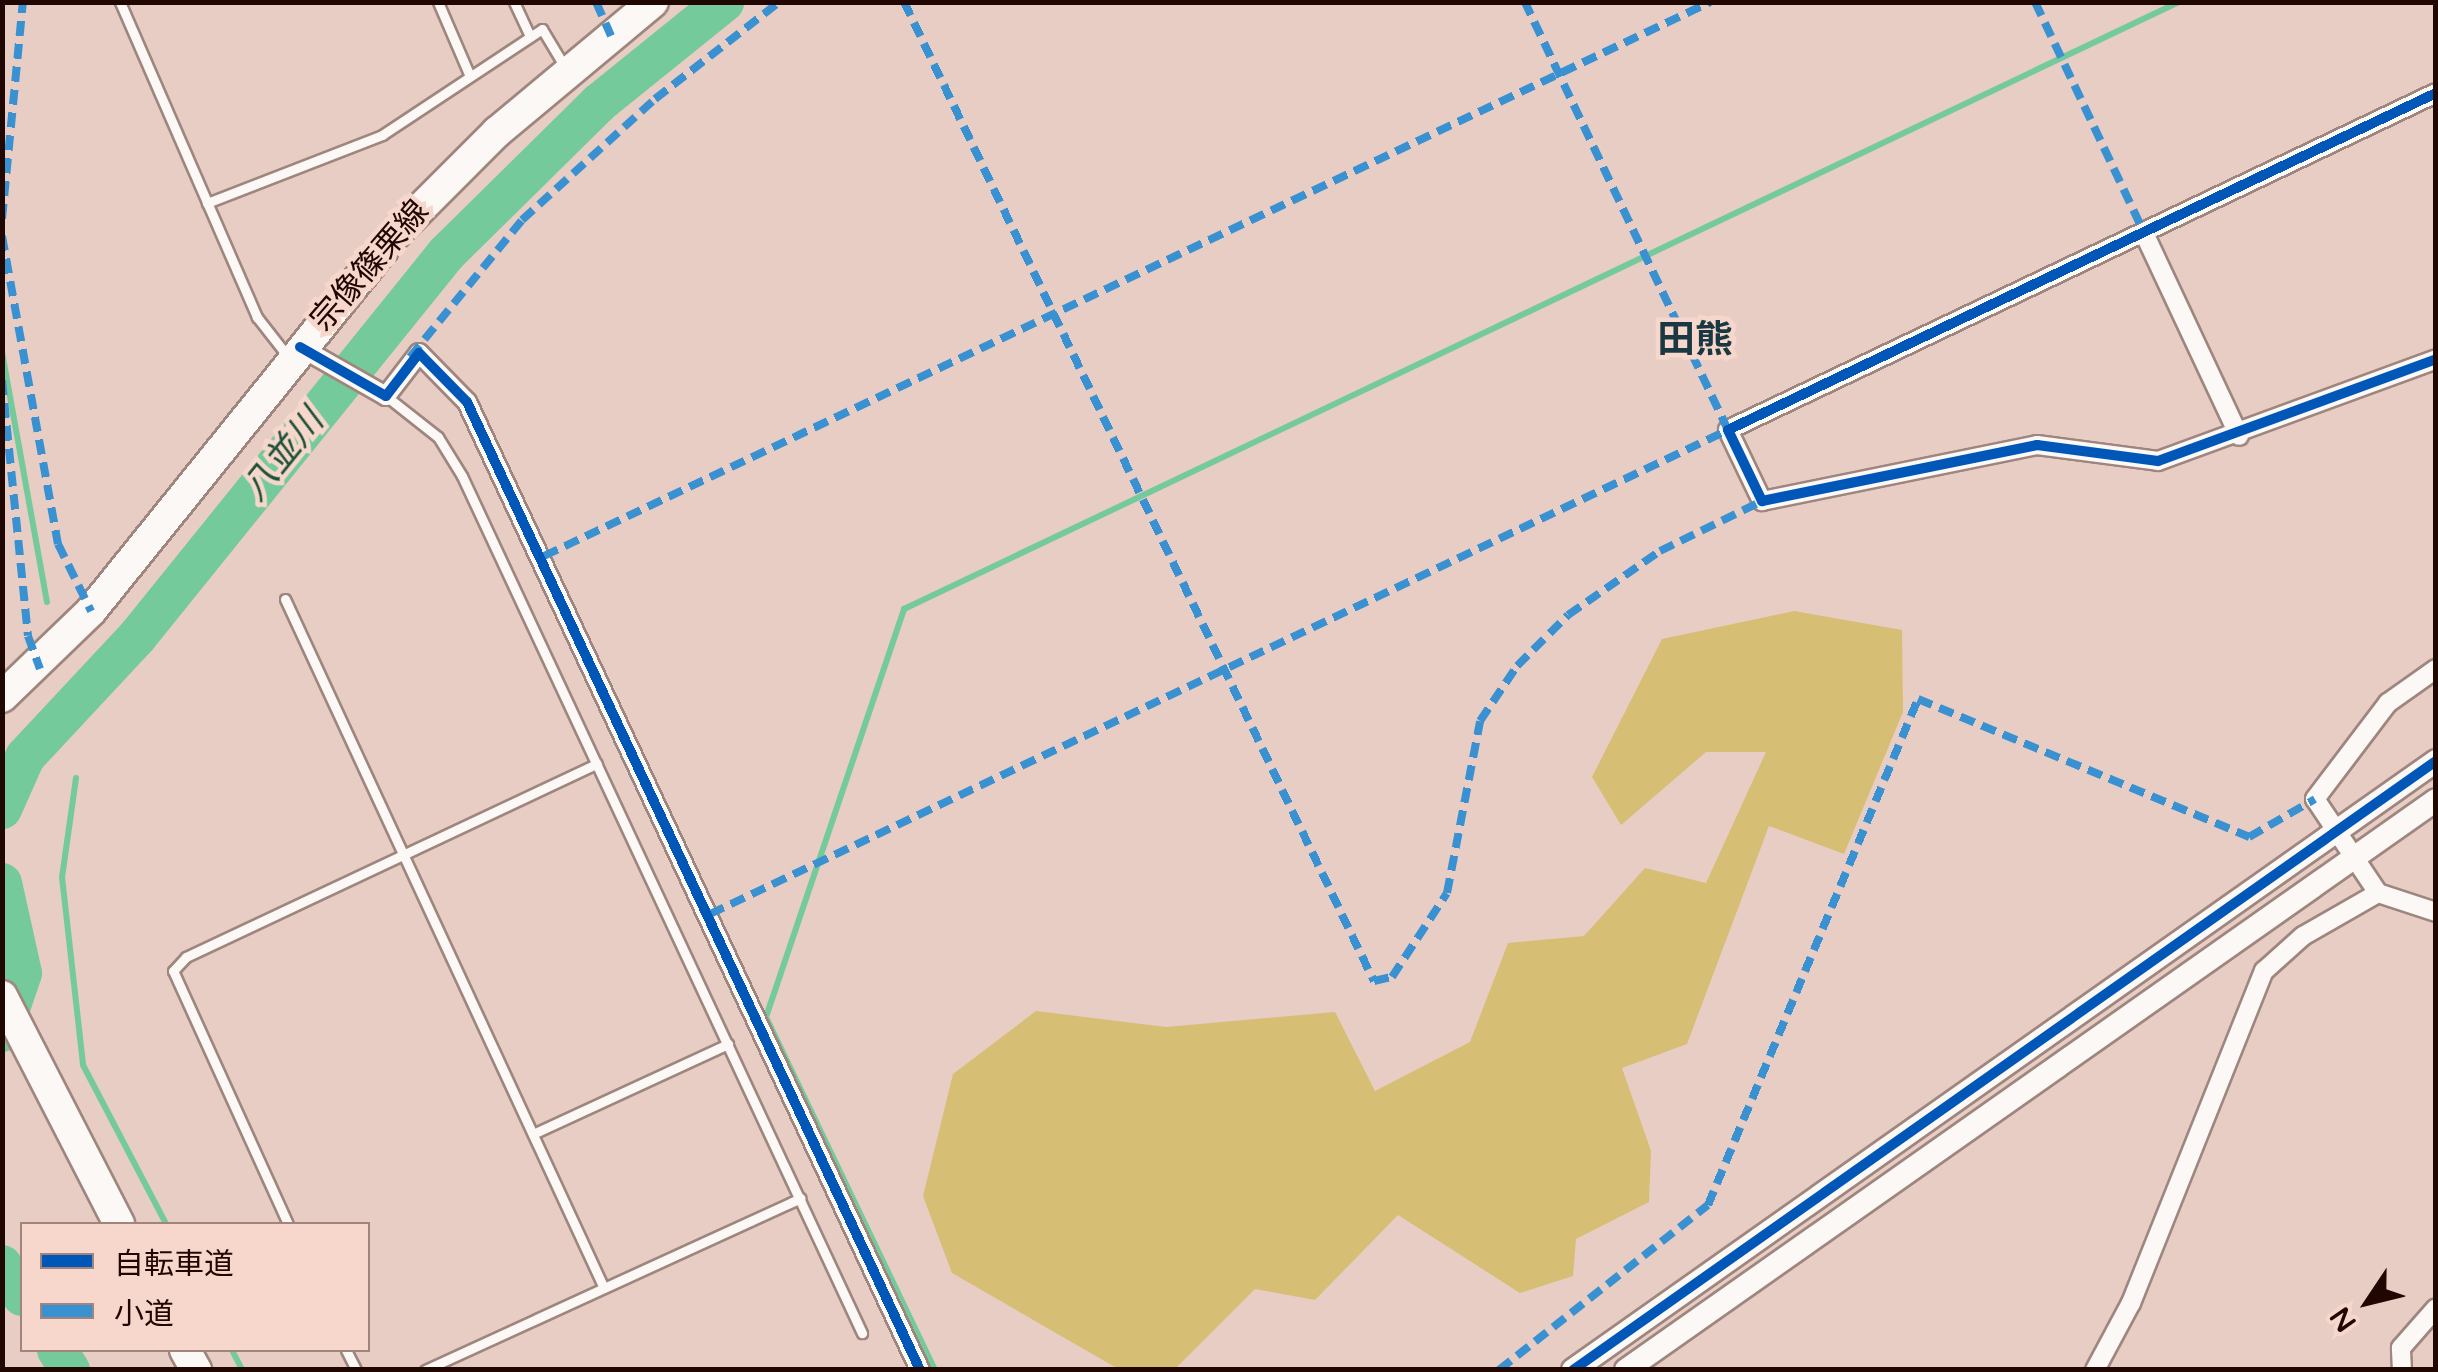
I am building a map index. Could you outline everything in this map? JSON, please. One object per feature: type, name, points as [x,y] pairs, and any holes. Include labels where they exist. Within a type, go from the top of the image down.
[{"type":"main road","name":"宗像篠栗線","points":[[2,697],[91,611],[443,184],[567,71],[653,2]]},
{"type":"main road","points":[[2,996],[118,1222]]},
{"type":"street","points":[[2436,93],[1728,430],[1762,501],[2037,445],[2158,462],[2238,436],[2436,358]]},
{"type":"street","points":[[2144,233],[2238,436]]},
{"type":"street","points":[[302,354],[378,392],[419,354],[453,384],[489,440],[920,1370]]},
{"type":"street","points":[[2436,669],[2388,704],[2315,798],[2378,893],[2436,912]]},
{"type":"street","points":[[1574,1370],[2436,761]]},
{"type":"street","points":[[1626,1370],[2436,800]]},
{"type":"street","points":[[2095,1370],[2131,1304],[2264,971],[2303,936],[2378,893]]},
{"type":"street","points":[[2402,1370],[2401,1348],[2436,1308]]},
{"type":"lane","points":[[120,2],[257,317],[302,354]]},
{"type":"lane","points":[[438,2],[469,74]]},
{"type":"lane","points":[[514,2],[530,36]]},
{"type":"lane","points":[[207,203],[382,135],[542,29],[567,71]]},
{"type":"lane","points":[[378,392],[438,438],[462,476],[862,1333]]},
{"type":"lane","points":[[285,599],[604,1288]]},
{"type":"lane","points":[[287,1222],[174,971],[596,764]]},
{"type":"lane","points":[[533,1134],[728,1044]]},
{"type":"lane","points":[[426,1370],[800,1198]]},
{"type":"shaded area","points":[[1794,611],[1902,630],[1903,712],[1844,854],[1769,826],[1687,1044],[1622,1068],[1651,1151],[1649,1202],[1576,1239],[1573,1276],[1520,1293],[1398,1215],[1315,1300],[1255,1289],[1175,1369],[1120,1370],[952,1273],[923,1196],[953,1074],[1036,1011],[1166,1027],[1335,1012],[1375,1091],[1470,1042],[1508,943],[1584,936],[1645,868],[1706,883],[1766,752],[1706,752],[1621,825],[1592,777],[1662,639]]},
{"type":"waterway","name":"八並川","points":[[2,809],[25,757],[137,637],[446,254],[599,103],[724,2]]},
{"type":"waterway","points":[[935,1370],[766,1017],[904,609],[2179,2]]},
{"type":"waterway","points":[[2,352],[47,602]]},
{"type":"waterway","points":[[76,778],[62,877],[83,1065],[165,1222]]},
{"type":"waterway","name":"八並川","points":[[2,883],[22,973],[2,1032]]},
{"type":"waterway","points":[[2,1265],[20,1293]]},
{"type":"waterway","points":[[58,1352],[70,1370]]},
{"type":"waterway","points":[[233,1352],[242,1370]]},
{"type":"marked path","points":[[2,219],[23,2]]},
{"type":"marked path","points":[[596,2],[611,36]]},
{"type":"marked path","points":[[410,357],[522,220],[655,99],[779,2]]},
{"type":"marked path","points":[[904,2],[1374,981],[1392,977],[1447,893],[1480,721],[1517,666],[1568,615],[1660,551],[1762,501]]},
{"type":"marked path","points":[[710,914],[1728,430],[1525,2]]},
{"type":"marked path","points":[[544,556],[1710,2]]},
{"type":"marked path","points":[[2035,2],[2144,233]]},
{"type":"marked path","points":[[2,236],[58,544],[91,611]]},
{"type":"marked path","points":[[2,380],[28,636],[40,669]]},
{"type":"marked path","points":[[1499,1370],[1708,1205],[1918,699],[2249,837],[2315,799]]},
{"type":"cycle path","points":[[2436,93],[1728,430],[1762,501],[2037,445],[2158,461],[2436,359]]},
{"type":"cycle path","points":[[300,347],[386,396],[419,353],[467,402],[920,1370]]},
{"type":"cycle path","points":[[1573,1370],[2436,761]]},
{"type":"district","name":"田熊","points":[[1695,341]]}]
